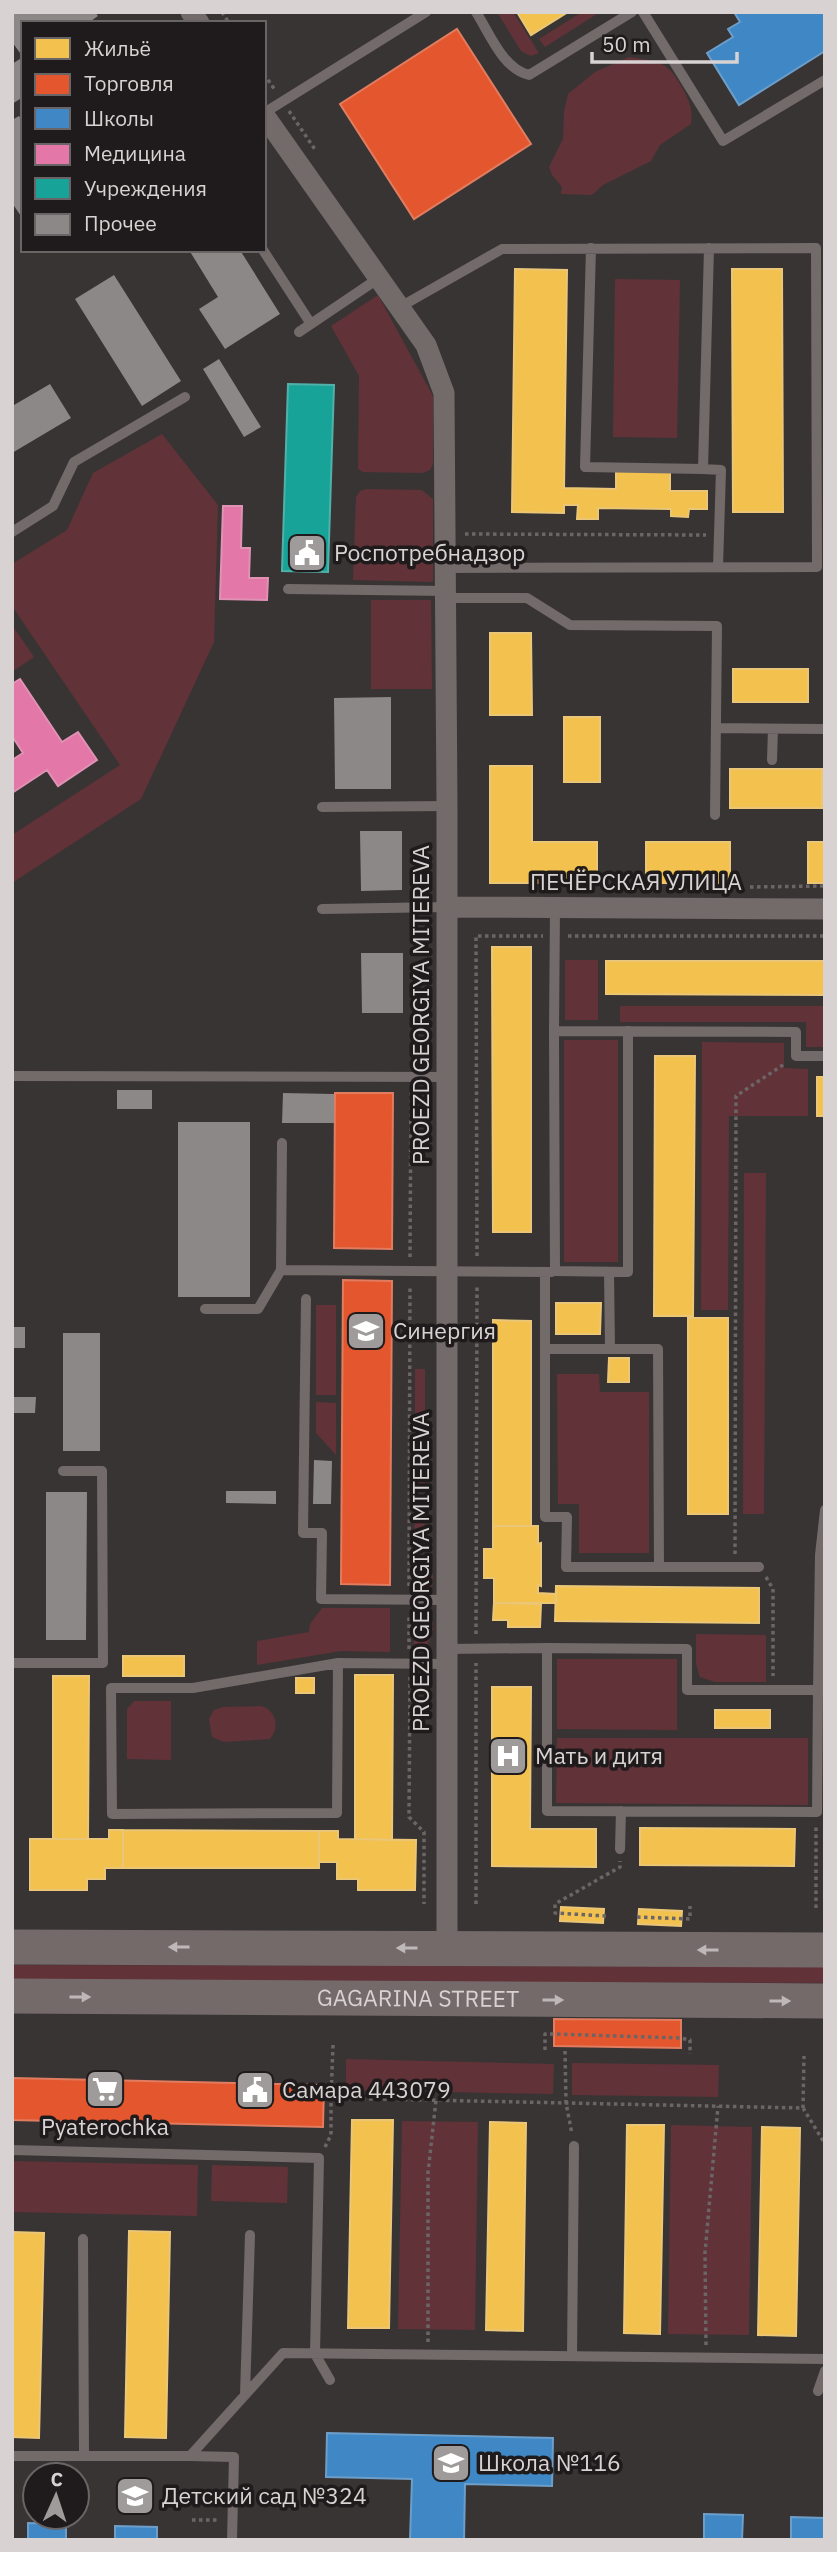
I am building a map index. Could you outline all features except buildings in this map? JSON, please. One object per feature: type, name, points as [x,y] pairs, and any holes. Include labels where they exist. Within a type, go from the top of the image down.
[{"type":"main road","points":[[12,1947],[825,1950]]},
{"type":"main road","name":"GAGARINA STREET","points":[[12,1997],[825,2001]]},
{"type":"street","name":"PROEZD GEORGIYA MITEREVA","points":[[266,117],[426,345],[444,393],[447,806],[447,1949]]},
{"type":"street","name":"ПЕЧЁРСКАЯ УЛИЦА","points":[[447,907],[825,909]]},
{"type":"lane","points":[[266,113],[426,12]]},
{"type":"lane","points":[[476,12],[508,63],[516,72],[529,75],[632,12]]},
{"type":"lane","points":[[643,12],[723,141],[825,80]]},
{"type":"lane","points":[[591,248],[585,467],[721,470],[718,567]]},
{"type":"lane","points":[[703,470],[709,248]]},
{"type":"lane","points":[[400,307],[502,249],[820,248],[821,567],[445,568]]},
{"type":"lane","points":[[264,252],[311,324]]},
{"type":"lane","points":[[299,332],[379,278]]},
{"type":"lane","points":[[12,532],[53,506],[74,462],[186,397]]},
{"type":"lane","points":[[288,589],[527,598],[570,625],[717,625],[715,815]]},
{"type":"lane","points":[[716,728],[825,729]]},
{"type":"lane","points":[[772,760],[773,729]]},
{"type":"lane","points":[[322,807],[447,806]]},
{"type":"lane","points":[[322,909],[447,907]]},
{"type":"lane","points":[[555,908],[550,1272],[545,1349],[545,1517],[567,1517],[566,1567],[759,1567]]},
{"type":"lane","points":[[554,1031],[796,1032],[796,1056],[825,1056]]},
{"type":"lane","points":[[281,1270],[628,1272],[628,1031]]},
{"type":"lane","points":[[12,1076],[447,1077]]},
{"type":"lane","points":[[205,1309],[258,1309],[281,1270],[282,1143]]},
{"type":"lane","points":[[609,1272],[610,1349]]},
{"type":"lane","points":[[306,1299],[303,1533],[321,1533],[321,1599],[447,1600]]},
{"type":"lane","points":[[545,1349],[658,1349],[659,1567]]},
{"type":"lane","points":[[12,1663],[103,1663],[102,1471],[63,1471]]},
{"type":"lane","points":[[547,1648],[547,1811],[817,1812],[821,1690],[820,1555],[825,1510]]},
{"type":"lane","points":[[338,1663],[337,1813],[112,1814],[111,1688],[193,1688],[338,1663],[410,1663],[476,1648],[547,1648],[687,1649],[687,1690],[821,1690]]},
{"type":"lane","points":[[620,1849],[621,1811]]},
{"type":"lane","points":[[572,2356],[574,2146]]},
{"type":"lane","points":[[12,2150],[319,2158],[315,2354],[330,2380]]},
{"type":"lane","points":[[245,2395],[250,2235]]},
{"type":"lane","points":[[83,2239],[84,2456]]},
{"type":"lane","points":[[190,2456],[283,2353],[825,2360]]},
{"type":"lane","points":[[818,2390],[825,2371]]},
{"type":"lane","points":[[12,2456],[234,2457],[232,2540]]},
{"type":"path","points":[[445,534],[719,535]]},
{"type":"path","points":[[476,1904],[475,936],[825,936]]},
{"type":"path","points":[[735,1567],[736,1096],[796,1056]]},
{"type":"path","points":[[411,1077],[409,1817],[424,1832],[424,1904]]},
{"type":"path","points":[[759,1567],[773,1589],[773,1690]]},
{"type":"path","points":[[816,1908],[817,1812]]},
{"type":"path","points":[[606,1916],[555,1913],[555,1904],[620,1867],[620,1849]]},
{"type":"path","points":[[637,1917],[690,1919],[690,1906]]},
{"type":"path","points":[[545,2050],[545,2034],[554,2034],[681,2038],[690,2040],[690,2053]]},
{"type":"path","points":[[319,2158],[331,2135],[333,2045]]},
{"type":"path","points":[[565,2051],[566,2103],[574,2146]]},
{"type":"path","points":[[804,2056],[803,2108],[825,2144]]},
{"type":"path","points":[[331,2098],[803,2108]]},
{"type":"path","points":[[428,2355],[427,2194],[436,2100]]},
{"type":"path","points":[[707,2358],[705,2241],[718,2106]]},
{"type":"path","points":[[192,2520],[232,2520]]},
{"type":"shaded area","points":[[497,12],[513,12],[539,53],[531,56],[521,51]]},
{"type":"shaded area","points":[[582,12],[600,12],[545,47],[539,39]]},
{"type":"shaded area","points":[[629,57],[656,62],[668,68],[689,103],[691,124],[660,145],[651,161],[603,185],[592,195],[561,194],[562,187],[549,167],[563,139],[568,94],[595,72]]},
{"type":"shaded area","points":[[615,279],[680,280],[677,438],[613,437]]},
{"type":"shaded area","points":[[378,295],[433,396],[433,464],[430,470],[423,473],[363,472],[358,469],[359,376],[331,326]]},
{"type":"shaded area","points":[[162,434],[218,505],[214,642],[141,799],[12,883],[12,835],[120,765],[12,606],[12,564],[67,530],[93,473]]},
{"type":"shaded area","points":[[422,490],[433,499],[433,582],[353,580],[356,497],[360,491]]},
{"type":"shaded area","points":[[371,600],[431,600],[432,689],[371,689]]},
{"type":"shaded area","points":[[12,625],[34,657],[12,672]]},
{"type":"shaded area","points":[[565,960],[598,960],[598,1020],[565,1020]]},
{"type":"shaded area","points":[[620,1006],[825,1006],[825,1047],[806,1047],[806,1022],[620,1022]]},
{"type":"shaded area","points":[[564,1040],[618,1040],[618,1262],[564,1262]]},
{"type":"shaded area","points":[[702,1042],[784,1043],[784,1068],[808,1069],[808,1116],[729,1116],[728,1310],[701,1310]]},
{"type":"shaded area","points":[[744,1173],[766,1173],[764,1514],[743,1514]]},
{"type":"shaded area","points":[[316,1305],[336,1305],[336,1395],[316,1395]]},
{"type":"shaded area","points":[[415,1369],[425,1369],[425,1418],[415,1418]]},
{"type":"shaded area","points":[[557,1374],[599,1374],[600,1392],[649,1392],[649,1553],[579,1553],[579,1504],[558,1504]]},
{"type":"shaded area","points":[[316,1402],[336,1403],[336,1455],[316,1433]]},
{"type":"shaded area","points":[[415,1432],[425,1432],[425,1488],[414,1488]]},
{"type":"shaded area","points":[[425,1494],[424,1545],[414,1545],[415,1495]]},
{"type":"shaded area","points":[[424,1560],[432,1572],[432,1586],[424,1591],[414,1591],[414,1561]]},
{"type":"shaded area","points":[[322,1608],[390,1608],[390,1652],[341,1651],[257,1665],[257,1641],[309,1632],[310,1624]]},
{"type":"shaded area","points":[[425,1608],[433,1623],[432,1633],[424,1648],[414,1649],[414,1609]]},
{"type":"shaded area","points":[[696,1634],[766,1635],[766,1682],[715,1682],[700,1677],[696,1664]]},
{"type":"shaded area","points":[[557,1659],[677,1659],[677,1730],[557,1729]]},
{"type":"shaded area","points":[[134,1701],[171,1701],[171,1760],[127,1759],[127,1709]]},
{"type":"shaded area","points":[[261,1706],[270,1711],[275,1720],[275,1729],[270,1739],[224,1742],[212,1737],[209,1719],[214,1710],[223,1707]]},
{"type":"shaded area","points":[[557,1738],[808,1738],[808,1805],[556,1803]]},
{"type":"shaded area","points":[[12,1965],[825,1967],[825,1983],[12,1981]]},
{"type":"shaded area","points":[[346,2059],[554,2064],[553,2094],[346,2090]]},
{"type":"shaded area","points":[[572,2063],[719,2065],[718,2097],[572,2095]]},
{"type":"shaded area","points":[[402,2121],[478,2122],[475,2330],[398,2329]]},
{"type":"shaded area","points":[[671,2125],[752,2127],[749,2335],[668,2334]]},
{"type":"shaded area","points":[[12,2161],[198,2165],[197,2216],[12,2212]]},
{"type":"shaded area","points":[[212,2165],[288,2167],[287,2203],[211,2201]]},
{"type":"place","name":"Роспотребнадзор","points":[[307,553]]},
{"type":"place","name":"Синергия","points":[[366,1331]]},
{"type":"place","name":"Мать и дитя","points":[[508,1756]]},
{"type":"place","name":"Pyaterochka","points":[[105,2089]]},
{"type":"place","name":"Самара 443079","points":[[255,2090]]},
{"type":"place","name":"Школа №116","points":[[451,2463]]},
{"type":"place","name":"Детский сад №324","points":[[135,2496]]}]
